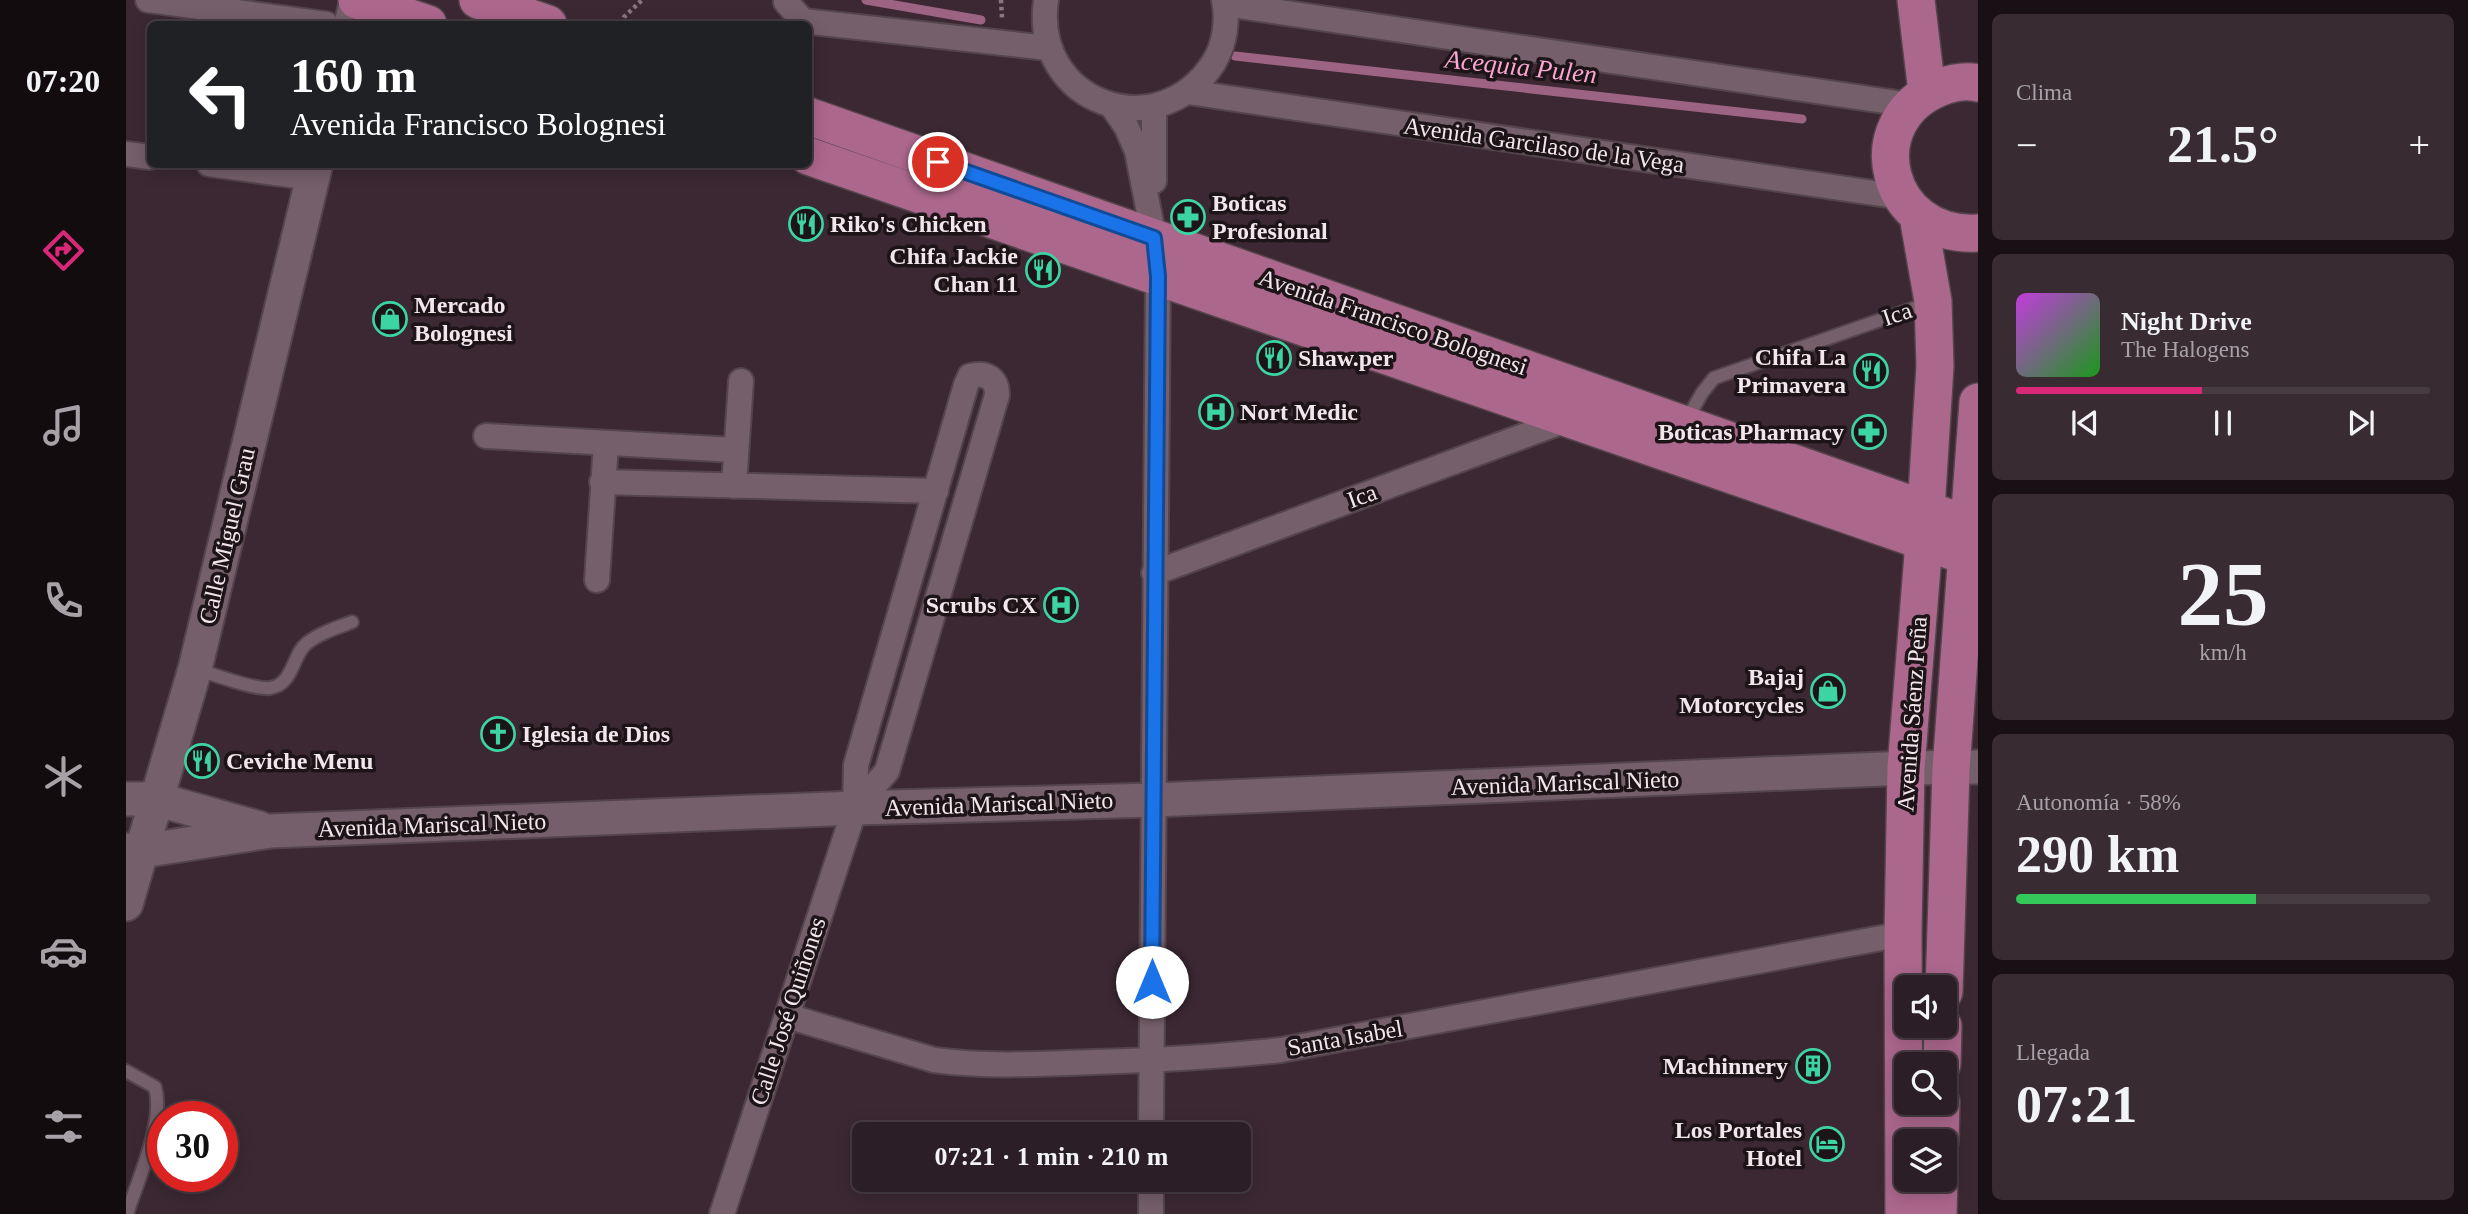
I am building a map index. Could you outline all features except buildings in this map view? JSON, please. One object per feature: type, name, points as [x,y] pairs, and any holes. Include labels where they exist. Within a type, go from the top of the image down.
[{"type":"main road","points":[[352,21],[357,0],[419,21]]},
{"type":"main road","points":[[478,0],[539,21]]},
{"type":"main road","points":[[1916,0],[1919,98],[1950,83],[1978,83]]},
{"type":"main road","name":"Avenida Sáenz Peña","points":[[1905,1214],[1903,934],[1906,768],[1926,526],[1935,366],[1933,301],[1909,207],[1891,174],[1891,149],[1897,125],[1919,98]]},
{"type":"main road","name":"Avenida Francisco Bolognesi","points":[[812,117],[1684,424],[1926,526]]},
{"type":"main road","name":"Avenida Francisco Bolognesi","points":[[812,157],[1569,419],[1973,542]]},
{"type":"main road","name":"Calle Miguel Grau","points":[[126,904],[141,799],[195,669],[314,171]]},
{"type":"main road","points":[[1909,207],[1935,227],[1956,233],[1978,233]]},
{"type":"main road","name":"Avenida Sáenz Peña","points":[[1946,975],[1964,768],[1978,402]]},
{"type":"main road","name":"Avenida Mariscal Nieto","points":[[134,850],[271,831],[856,808],[1153,800],[1906,768],[1964,768]]},
{"type":"main road","name":"Avenida Mariscal Nieto","points":[[141,799],[271,831]]},
{"type":"main road","points":[[1938,1214],[1939,1192]]},
{"type":"street","points":[[148,0],[304,21]]},
{"type":"street","points":[[787,0],[803,21]]},
{"type":"street","points":[[1046,0],[1043,20],[1048,48],[1063,74],[1085,94],[1112,106],[1133,109],[1154,106],[1188,92],[1206,75],[1219,53],[1225,29],[1224,2],[1919,98]]},
{"type":"street","points":[[812,22],[1048,48]]},
{"type":"street","name":"Avenida Garcilaso de la Vega","points":[[1188,92],[1909,207]]},
{"type":"street","points":[[1112,106],[1126,126],[1137,151],[1154,238],[1158,276],[1151,1122]]},
{"type":"street","points":[[1154,106],[1154,238]]},
{"type":"street","points":[[126,154],[147,157]]},
{"type":"street","points":[[269,168],[314,171]]},
{"type":"street","points":[[986,375],[994,380],[997,395],[887,771],[856,808],[856,765],[966,385],[970,376],[986,375]]},
{"type":"street","points":[[734,486],[741,381]]},
{"type":"street","name":"Ica","points":[[1154,573],[1569,419]]},
{"type":"street","points":[[486,436],[735,450]]},
{"type":"street","points":[[597,580],[606,443]]},
{"type":"street","points":[[602,482],[936,491]]},
{"type":"street","name":"Calle José Quiñones","points":[[722,1214],[856,808]]},
{"type":"street","name":"Santa Isabel","points":[[787,1016],[934,1060],[1020,1065],[1217,1057],[1282,1050],[1903,934]]},
{"type":"street","points":[[1151,1192],[1151,1214]]},
{"type":"lane","name":"Ica","points":[[1684,424],[1714,378],[1933,301]]},
{"type":"lane","points":[[195,669],[271,688],[286,680],[304,645],[321,634],[352,622]]},
{"type":"lane","points":[[127,1214],[156,1125],[159,1101],[155,1087],[130,1072]]},
{"type":"path","points":[[622,21],[642,0]]},
{"type":"waterway","name":"Acequia Pulen","points":[[866,0],[981,20]]},
{"type":"waterway","name":"Acequia Pulen","points":[[1235,56],[1802,119]]},
{"type":"place","name":"Boticas Profesional","points":[[1188,217]]},
{"type":"place","name":"Riko's Chicken","points":[[806,224]]},
{"type":"place","name":"Chifa Jackie Chan 11","points":[[1043,270]]},
{"type":"place","name":"Mercado Bolognesi","points":[[390,319]]},
{"type":"place","name":"Shaw.per","points":[[1274,358]]},
{"type":"place","name":"Chifa La Primavera","points":[[1871,371]]},
{"type":"place","name":"Nort Medic","points":[[1216,412]]},
{"type":"place","name":"Boticas Pharmacy","points":[[1869,432]]},
{"type":"place","name":"Scrubs CX","points":[[1061,605]]},
{"type":"place","name":"Bajaj Motorcycles","points":[[1828,691]]},
{"type":"place","name":"Iglesia de Dios","points":[[498,734]]},
{"type":"place","name":"Ceviche Menu","points":[[202,761]]},
{"type":"place","name":"Machinnery","points":[[1813,1066]]},
{"type":"place","name":"Los Portales Hotel","points":[[1827,1144]]},
{"type":"route","points":[[938,162],[1154,238],[1158,276],[1152,982]]}]
